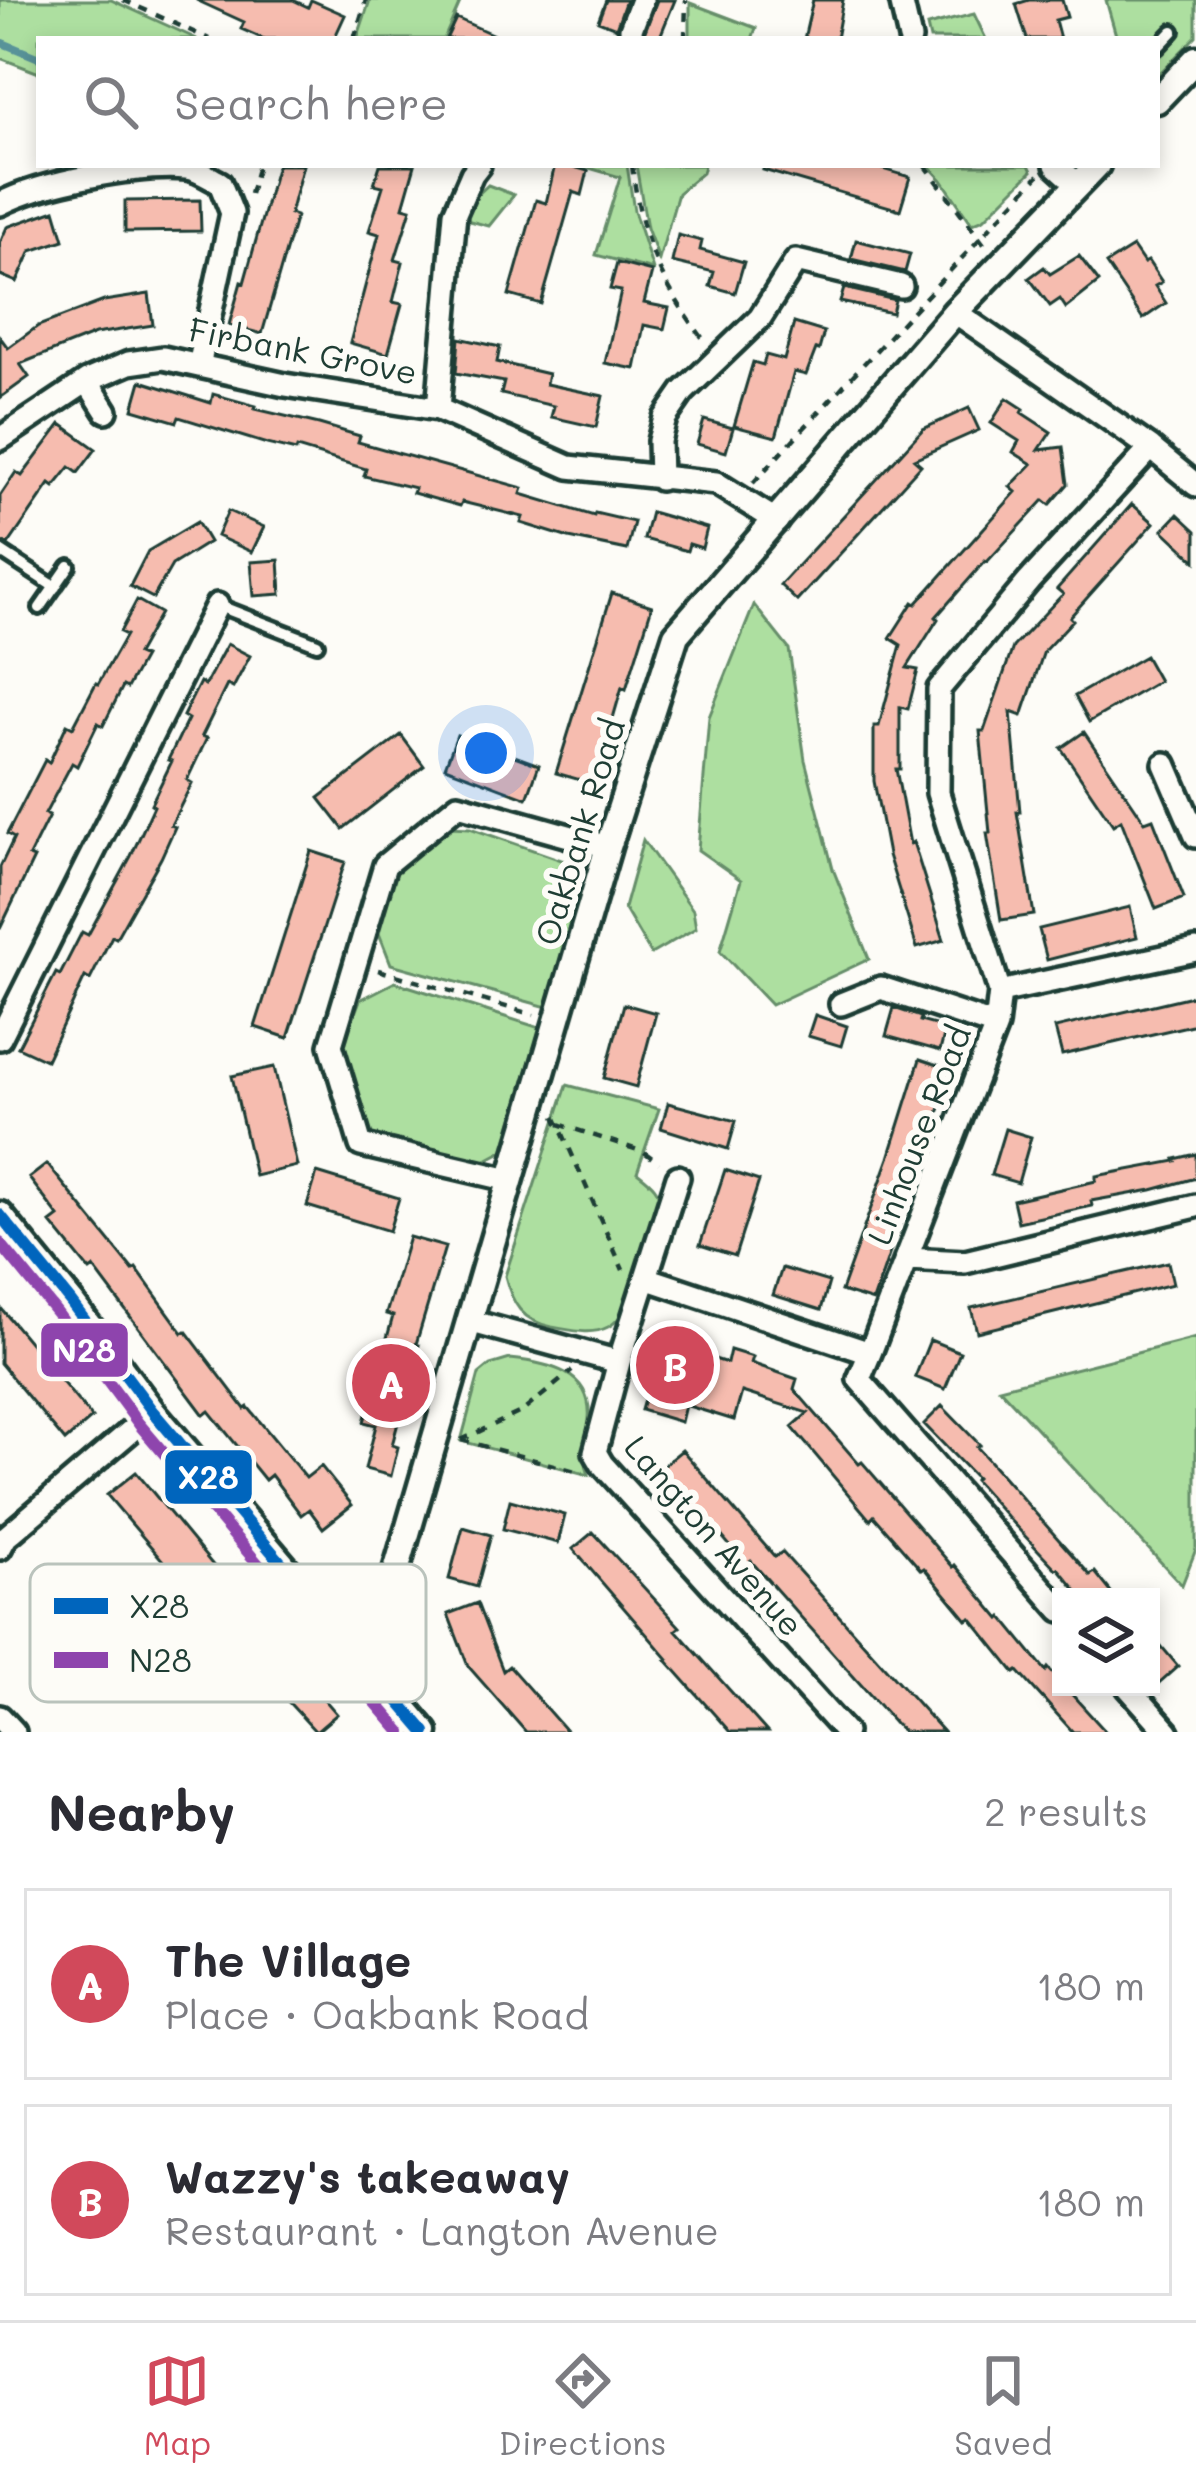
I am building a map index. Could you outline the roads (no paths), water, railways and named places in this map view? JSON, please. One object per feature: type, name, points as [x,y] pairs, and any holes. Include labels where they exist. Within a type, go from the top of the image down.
[{"type":"street","points":[[631,29],[642,0]]},
{"type":"street","points":[[901,0],[909,36]]},
{"type":"street","points":[[1160,97],[1196,59]]},
{"type":"street","points":[[0,204],[55,184],[122,172],[190,168],[220,183],[232,213],[199,366]]},
{"type":"street","name":"Firbank Grove","points":[[438,409],[455,213],[477,168]]},
{"type":"street","points":[[1057,168],[1078,185]]},
{"type":"street","name":"Oakbank Road","points":[[399,1564],[449,1437],[469,1321],[676,635],[955,312],[1093,168]]},
{"type":"street","points":[[661,479],[659,441],[664,418],[683,392],[760,318],[796,261],[901,286]]},
{"type":"street","points":[[955,312],[1151,448],[1196,485]]},
{"type":"street","name":"Firbank Grove","points":[[9,432],[87,381],[129,363],[163,358],[285,385],[438,409],[569,467],[716,483],[777,521]]},
{"type":"street","points":[[87,381],[106,411]]},
{"type":"street","name":"Linhouse Road","points":[[870,1353],[996,1026],[1000,992],[938,793],[939,689],[1029,581],[1151,448]]},
{"type":"street","points":[[0,1038],[218,605]]},
{"type":"street","points":[[1166,764],[1196,836]]},
{"type":"street","points":[[510,1180],[361,1145],[331,1045],[355,963],[385,865],[458,805],[608,848]]},
{"type":"street","points":[[1000,992],[1196,950]]},
{"type":"street","points":[[841,1004],[881,988],[996,1026]]},
{"type":"street","name":"Langton Avenue","points":[[678,1177],[619,1362],[596,1452],[845,1732]]},
{"type":"street","points":[[907,1259],[965,1262],[1196,1206]]},
{"type":"street","points":[[0,1215],[153,1412],[281,1564]]},
{"type":"street","points":[[646,1278],[870,1353],[860,1379],[1052,1600]]},
{"type":"street","points":[[469,1321],[619,1362]]},
{"type":"street","points":[[0,1549],[6,1537],[153,1412]]},
{"type":"street","points":[[1136,1696],[1168,1732]]},
{"type":"street","points":[[399,1702],[425,1732]]},
{"type":"street","points":[[0,1717],[14,1732]]},
{"type":"lane","points":[[1160,45],[1173,31]]},
{"type":"lane","points":[[0,551],[55,586]]},
{"type":"lane","points":[[40,608],[69,566]]},
{"type":"lane","points":[[218,605],[317,644]]},
{"type":"waterway","points":[[0,42],[36,57]]},
{"type":"place","name":"Wazzy's takeaway","points":[[675,1365]]},
{"type":"place","name":"The Village","points":[[391,1383]]}]
